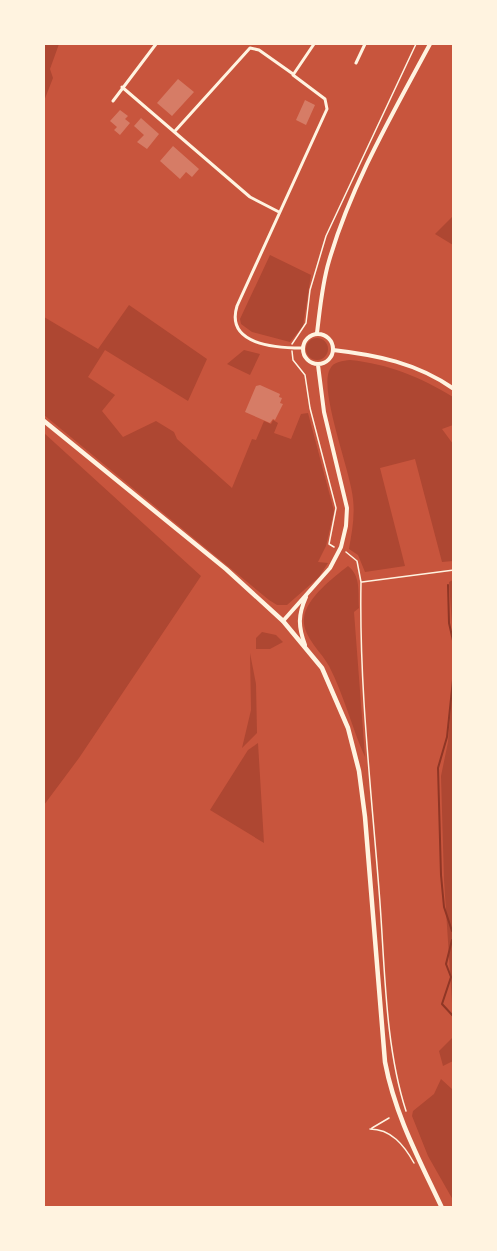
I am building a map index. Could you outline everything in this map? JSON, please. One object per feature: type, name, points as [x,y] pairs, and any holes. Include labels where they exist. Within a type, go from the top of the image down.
[{"type":"main road","points":[[44,421],[166,519],[283,621],[305,645],[327,679],[355,750],[365,817],[385,1062],[390,1090],[402,1124],[442,1208]]},
{"type":"street","points":[[113,101],[156,44]]},
{"type":"street","points":[[293,75],[314,44]]},
{"type":"street","points":[[356,63],[365,44]]},
{"type":"street","points":[[317,333],[321,298],[338,234],[377,148],[430,44]]},
{"type":"street","points":[[175,131],[246,50],[259,50],[325,99],[327,109],[237,306],[235,318],[238,330],[248,340],[302,348]]},
{"type":"street","points":[[122,87],[250,197],[279,212]]},
{"type":"street","points":[[317,333],[305,340],[302,348],[305,358],[318,365]]},
{"type":"street","points":[[317,333],[331,340],[333,350],[330,359],[318,365]]},
{"type":"street","points":[[333,350],[395,360],[440,380],[453,389]]},
{"type":"street","points":[[283,621],[308,594],[336,557],[341,547],[347,517],[347,508],[324,412],[318,365]]},
{"type":"street","points":[[305,645],[299,627],[298,614],[308,594]]},
{"type":"path","points":[[306,323],[292,341],[293,360],[305,375],[310,408],[336,508],[329,544],[335,547]]},
{"type":"path","points":[[345,552],[357,561],[361,582],[366,742],[387,990],[396,1081],[406,1111]]},
{"type":"path","points":[[361,582],[453,570]]},
{"type":"path","points":[[389,1119],[370,1129],[389,1132],[407,1152],[416,1167]]},
{"type":"shaded area","points":[[44,44],[59,44],[50,69],[53,78],[44,101]]},
{"type":"shaded area","points":[[453,216],[453,245],[435,234]]},
{"type":"shaded area","points":[[270,255],[311,275],[303,326],[290,342],[252,332],[241,324],[240,319]]},
{"type":"shaded area","points":[[129,305],[207,359],[188,401],[105,350],[88,377],[115,395],[102,411],[123,437],[156,421],[174,432],[177,439],[232,488],[252,439],[256,440],[264,421],[271,424],[273,420],[278,423],[274,433],[291,439],[301,414],[308,413],[334,511],[326,546],[318,562],[328,563],[319,577],[287,605],[277,605],[269,600],[44,415],[44,317],[98,349]]},
{"type":"shaded area","points":[[317,338],[325,341],[328,349],[325,357],[317,360],[309,357],[306,349],[309,341]]},
{"type":"shaded area","points":[[244,350],[260,354],[250,375],[227,364]]},
{"type":"shaded area","points":[[350,360],[404,372],[453,397],[453,425],[442,429],[453,444],[453,561],[442,562],[415,459],[380,468],[405,566],[365,572],[358,555],[349,549],[353,499],[331,412],[327,379],[334,364]]},
{"type":"shaded area","points":[[44,433],[201,576],[79,758],[44,805]]},
{"type":"shaded area","points":[[348,566],[357,579],[359,590],[359,608],[354,612],[365,757],[334,677],[304,625],[306,610],[315,596]]},
{"type":"shaded area","points":[[453,580],[453,639],[449,582]]},
{"type":"shaded area","points":[[262,632],[276,635],[283,642],[270,649],[256,649],[256,638]]},
{"type":"shaded area","points":[[250,653],[256,684],[257,733],[242,748],[251,710]]},
{"type":"shaded area","points":[[453,684],[453,1018],[444,880],[441,776],[448,742]]},
{"type":"shaded area","points":[[258,743],[264,843],[210,810],[248,750]]},
{"type":"shaded area","points":[[453,1037],[453,1061],[443,1066],[439,1051]]},
{"type":"shaded area","points":[[441,1079],[453,1090],[453,1200],[428,1156],[412,1116],[413,1111],[434,1094]]},
{"type":"building","points":[[178,79],[194,92],[172,116],[157,103]]},
{"type":"building","points":[[305,100],[315,105],[306,125],[296,120]]},
{"type":"building","points":[[120,110],[128,116],[125,119],[130,123],[120,135],[114,130],[117,127],[110,121]]},
{"type":"building","points":[[141,118],[159,134],[147,149],[137,142],[144,135],[134,126]]},
{"type":"building","points":[[173,146],[199,169],[192,177],[186,172],[180,179],[160,161]]},
{"type":"building","points":[[260,385],[280,394],[279,397],[282,398],[280,403],[283,404],[275,420],[273,419],[270,423],[245,412],[256,386]]},
{"type":"waterway","points":[[448,585],[449,623],[454,645]]},
{"type":"waterway","points":[[452,931],[444,907],[441,875],[438,768],[447,737],[454,670]]},
{"type":"waterway","points":[[452,940],[446,964],[451,977],[442,1004],[454,1017]]}]
